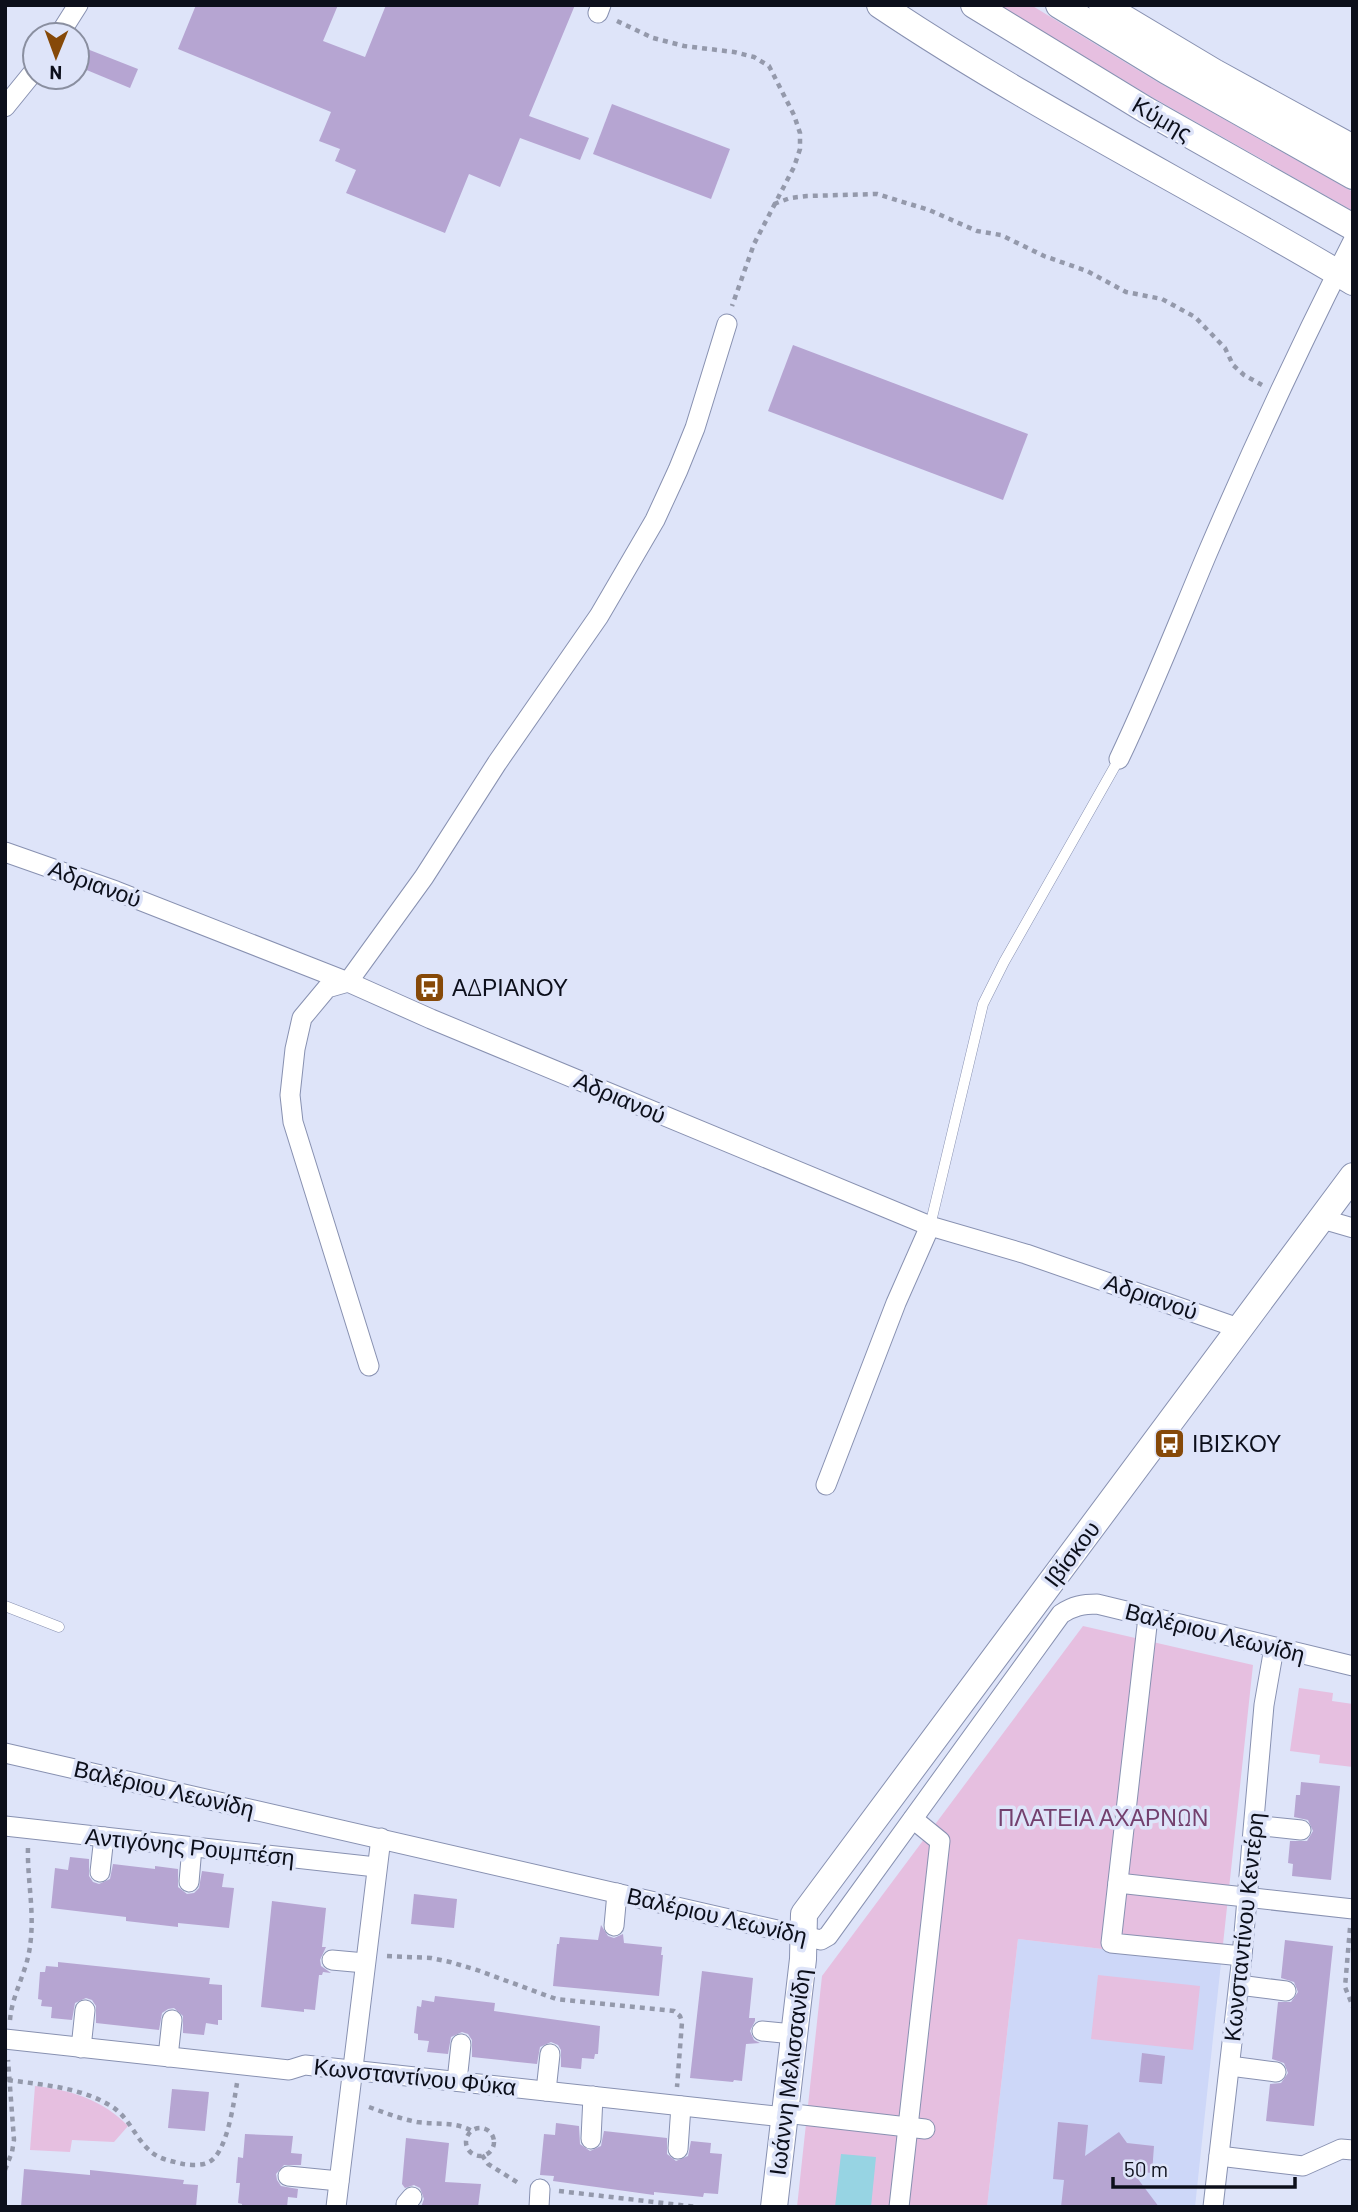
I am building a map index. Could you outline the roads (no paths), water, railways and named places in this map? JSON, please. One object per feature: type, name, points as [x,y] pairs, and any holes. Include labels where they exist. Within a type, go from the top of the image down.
[{"type":"street","points":[[68,21],[78,5]]},
{"type":"street","points":[[880,5],[1032,101],[1345,277]]},
{"type":"street","name":"Κύμης","points":[[974,5],[1146,110],[1353,227]]},
{"type":"street","name":"Κύμης","points":[[1059,5],[1167,71],[1353,176]]},
{"type":"street","points":[[1102,5],[1214,72],[1353,148]]},
{"type":"street","points":[[5,107],[21,87]]},
{"type":"street","points":[[1119,759],[1148,699],[1207,554],[1279,394],[1345,277],[1353,242]]},
{"type":"street","points":[[369,1366],[293,1122],[290,1095],[295,1049],[302,1018],[327,988],[348,982],[425,877],[497,763],[599,616],[655,520],[695,428],[727,324]]},
{"type":"street","name":"Αδριανού","points":[[5,852],[116,891],[348,982],[930,1226],[1026,1254],[1241,1329]]},
{"type":"street","name":"Ιβίσκου","points":[[802,1936],[804,1914],[1353,1176]]},
{"type":"street","points":[[1322,1219],[1353,1228]]},
{"type":"street","points":[[826,1485],[896,1303],[930,1226]]},
{"type":"street","name":"Βαλέριου Λεωνίδη","points":[[5,1753],[821,1940],[828,1936],[1061,1614],[1077,1605],[1097,1604],[1353,1666]]},
{"type":"street","points":[[1148,1617],[1111,1943],[1242,1956]]},
{"type":"street","name":"Κωνσταντίνου Κεντέρη","points":[[1213,2207],[1248,1897],[1264,1705],[1274,1648]]},
{"type":"street","points":[[899,2207],[916,2128],[940,1841],[913,1819]]},
{"type":"street","points":[[1254,1825],[1301,1830]]},
{"type":"street","name":"Αντιγόνης Ρουμπέση","points":[[5,1826],[376,1867]]},
{"type":"street","points":[[100,1872],[104,1837]]},
{"type":"street","points":[[336,2207],[381,1838]]},
{"type":"street","points":[[189,1882],[192,1847]]},
{"type":"street","points":[[1118,1883],[1353,1909]]},
{"type":"street","points":[[614,1926],[617,1893]]},
{"type":"street","name":"Ιωάννη Μελισσανίδη","points":[[774,2207],[803,1959],[802,1936]]},
{"type":"street","points":[[332,1960],[365,1960]]},
{"type":"street","points":[[1239,1985],[1286,1991]]},
{"type":"street","points":[[81,2048],[85,2010]]},
{"type":"street","points":[[167,2057],[172,2020]]},
{"type":"street","points":[[762,2031],[793,2034]]},
{"type":"street","name":"Κωνσταντίνου Φύκα","points":[[7,2039],[289,2070],[305,2065],[678,2106],[916,2128]]},
{"type":"street","points":[[457,2081],[461,2043]]},
{"type":"street","points":[[546,2091],[550,2054]]},
{"type":"street","points":[[1230,2066],[1276,2072]]},
{"type":"street","points":[[591,2139],[593,2096]]},
{"type":"street","points":[[678,2106],[678,2149]]},
{"type":"street","points":[[1219,2156],[1303,2166],[1341,2149],[1353,2150]]},
{"type":"street","points":[[288,2176],[339,2181]]},
{"type":"lane","points":[[930,1226],[983,1004],[1119,759]]},
{"type":"lane","points":[[5,1606],[59,1627]]},
{"type":"place","name":"ΑΔΡΙΑΝΟΥ","points":[[429,988]]},
{"type":"place","name":"ΙΒΙΣΚΟΥ","points":[[1169,1444]]},
{"type":"park label","name":"ΠΛΑΤΕΙΑ ΑΧΑΡΝΩΝ","points":[[1103,1818]]}]
